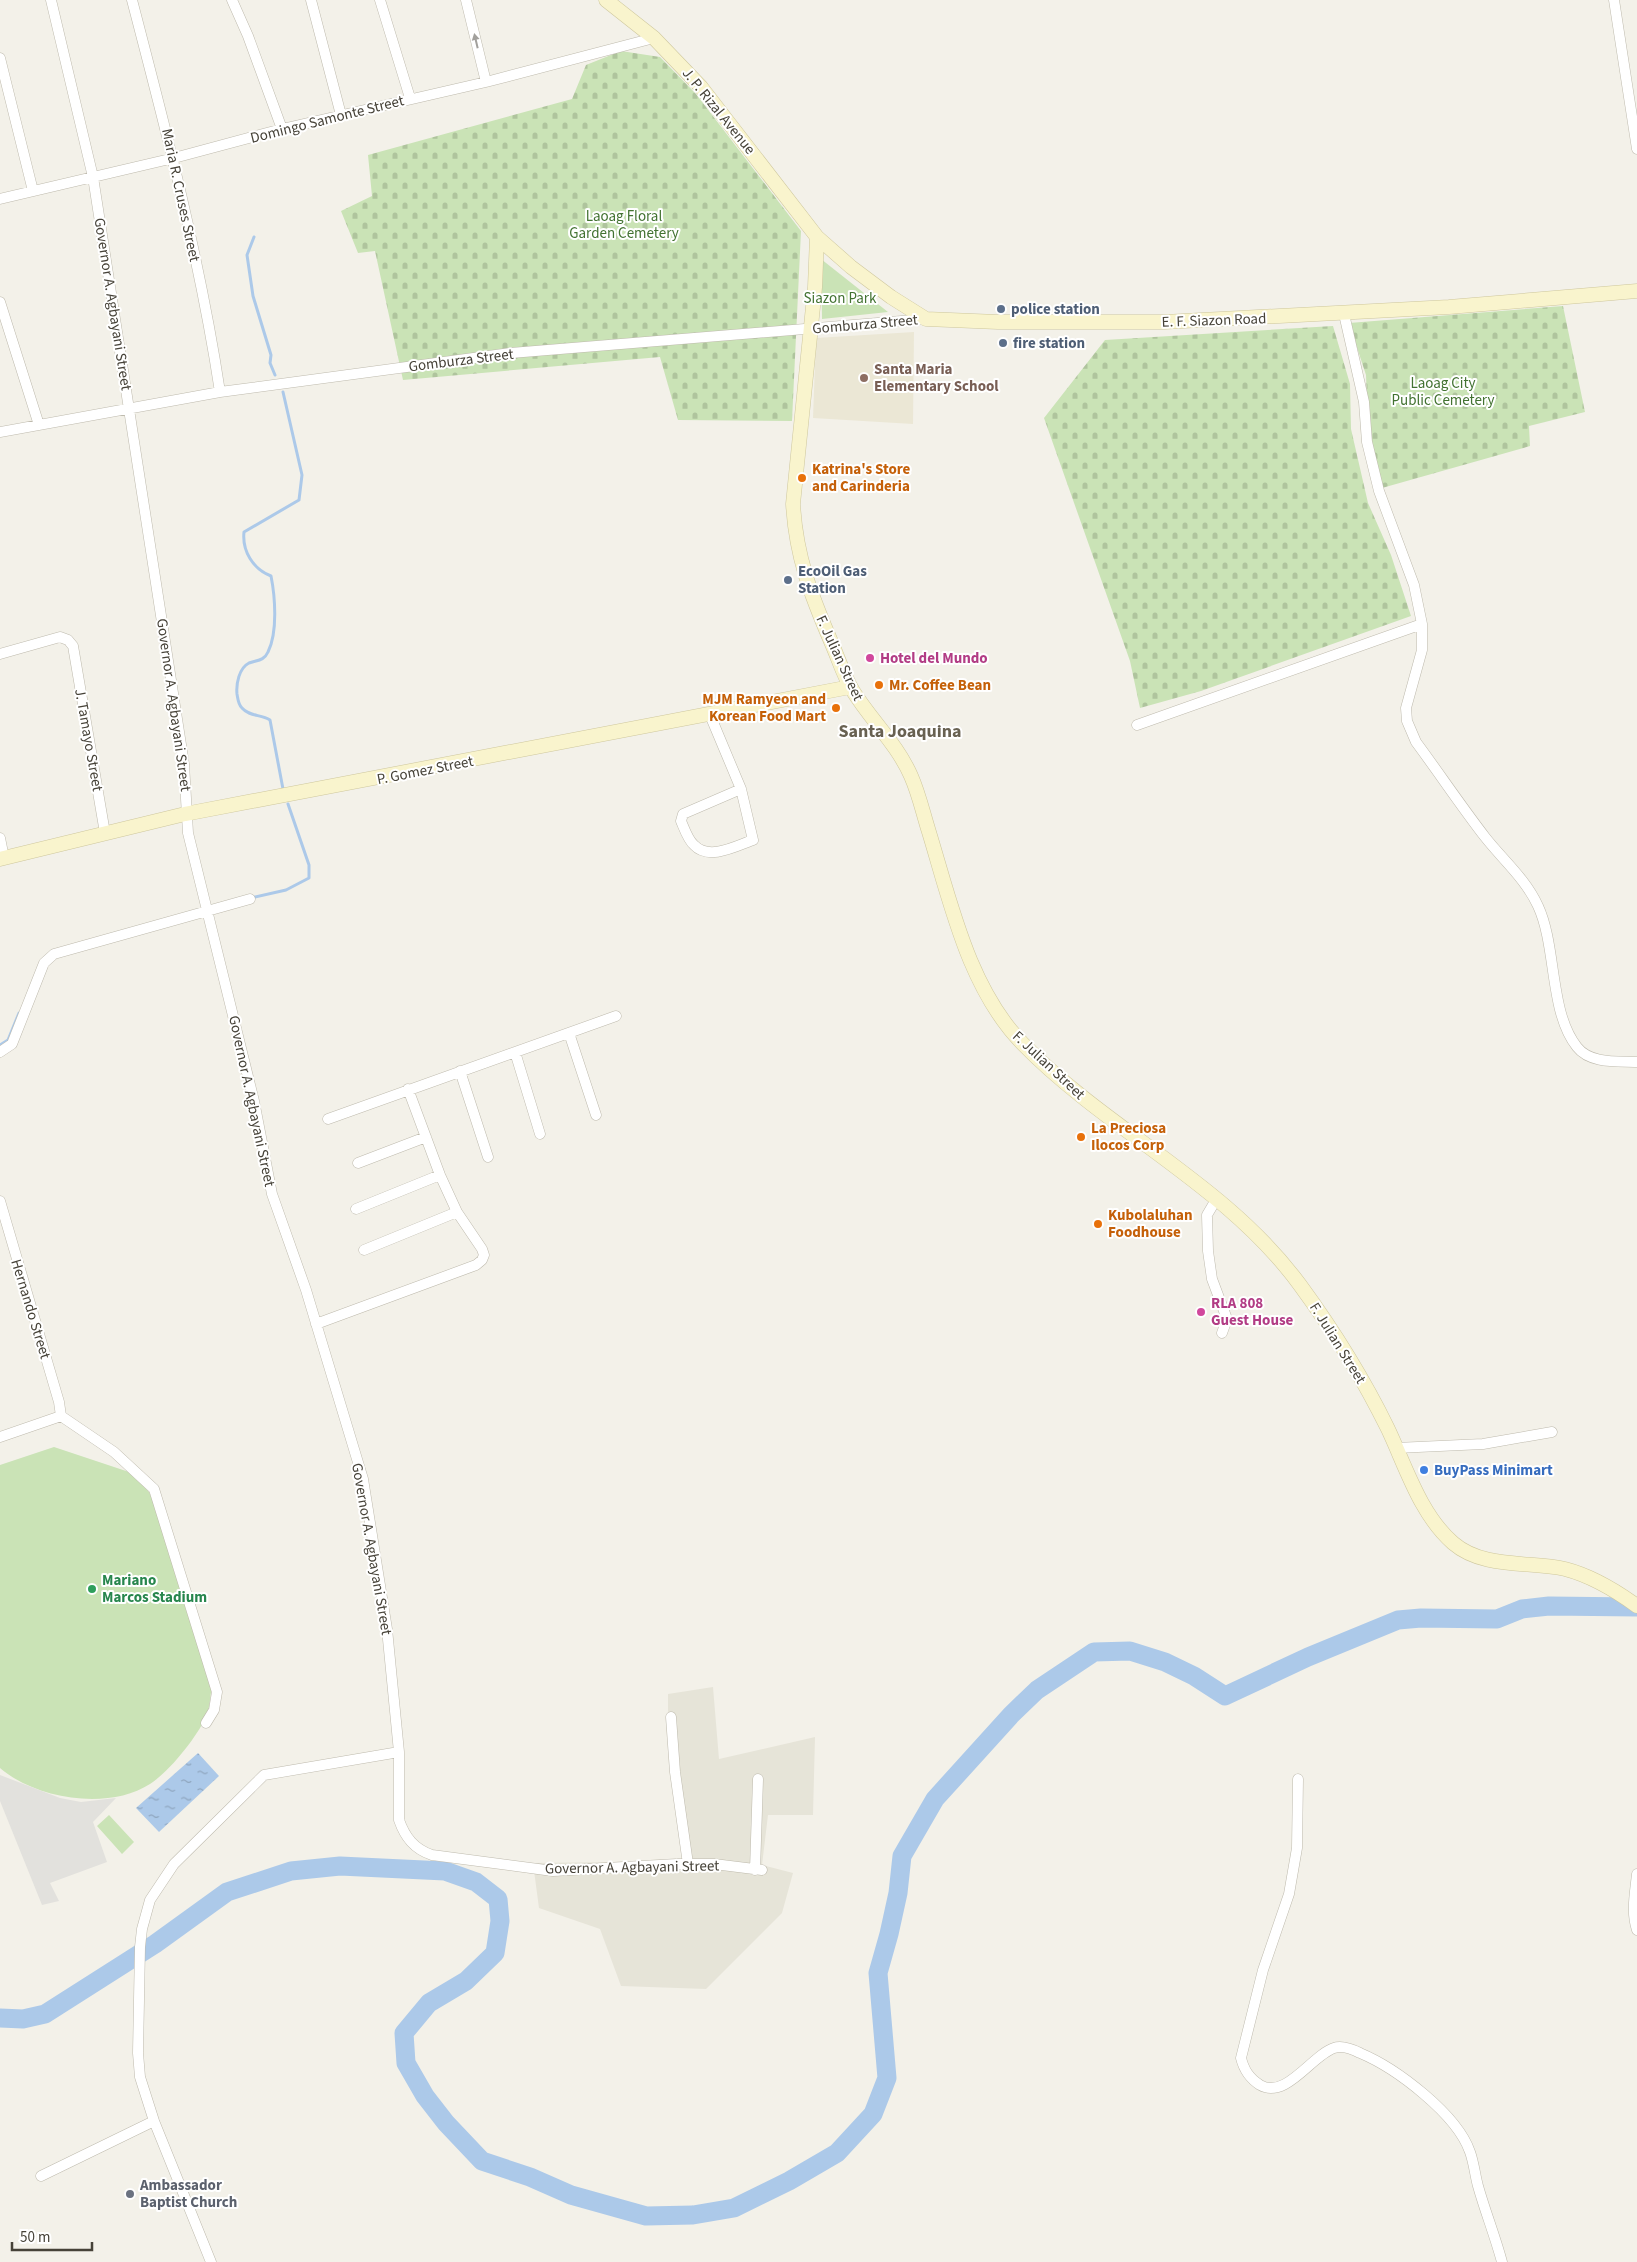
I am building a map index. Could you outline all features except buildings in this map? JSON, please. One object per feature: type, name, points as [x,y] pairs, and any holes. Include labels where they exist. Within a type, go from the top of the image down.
[{"type":"street","name":"Governor A. Agbayani Street","points":[[51,0],[93,177],[184,764],[187,802],[185,814],[190,844],[254,1101],[272,1194],[316,1324],[363,1479],[387,1629],[399,1752],[398,1820],[405,1836],[421,1851],[553,1871],[688,1864],[759,1870],[758,1779]]},
{"type":"street","name":"Maria R. Cruses Street","points":[[132,0],[174,158],[214,351],[220,392]]},
{"type":"street","points":[[232,0],[248,36],[282,129]]},
{"type":"street","points":[[311,0],[341,115]]},
{"type":"street","points":[[380,0],[410,98]]},
{"type":"street","points":[[466,0],[486,82]]},
{"type":"street","name":"J. P. Rizal Avenue","points":[[606,0],[654,38],[701,86],[817,237]]},
{"type":"street","points":[[1614,0],[1637,149]]},
{"type":"street","name":"Domingo Samonte Street","points":[[0,198],[174,158],[410,98],[486,82],[654,38]]},
{"type":"street","points":[[0,58],[33,191]]},
{"type":"street","name":"E. F. Siazon Road","points":[[817,237],[860,274],[891,297],[926,319],[998,322],[1164,322],[1344,314],[1637,290]]},
{"type":"street","name":"F. Julian Street","points":[[817,237],[811,329],[795,483],[795,528],[809,592],[850,687],[871,719],[889,739],[911,776],[961,935],[999,1016],[1024,1046],[1086,1099],[1217,1198],[1252,1230],[1297,1280],[1351,1359],[1416,1492],[1438,1528],[1455,1545],[1469,1554],[1484,1559],[1546,1565],[1571,1571],[1612,1588],[1637,1606]]},
{"type":"street","points":[[0,302],[39,425]]},
{"type":"street","points":[[1344,314],[1364,402],[1367,442],[1379,491],[1414,585],[1422,624],[1422,650],[1407,700],[1407,721],[1410,729],[1416,742],[1486,838],[1518,874],[1538,907],[1549,946],[1562,1018],[1577,1048],[1582,1053],[1595,1059],[1637,1062]]},
{"type":"street","name":"Gomburza Street","points":[[0,432],[220,392],[511,353],[926,319]]},
{"type":"street","points":[[1137,726],[1422,624]]},
{"type":"street","name":"J. Tamayo Street","points":[[0,654],[60,637],[68,640],[74,646],[105,833]]},
{"type":"street","name":"P. Gomez Street","points":[[2,858],[185,814],[850,687]]},
{"type":"street","points":[[710,715],[741,789],[753,840],[721,852],[709,852],[693,845],[681,821],[683,814],[741,789]]},
{"type":"street","points":[[0,838],[2,858]]},
{"type":"street","points":[[0,1052],[12,1044],[44,963],[54,954],[250,899]]},
{"type":"street","points":[[328,1118],[616,1016]]},
{"type":"street","points":[[569,1033],[596,1115]]},
{"type":"street","points":[[515,1052],[540,1134]]},
{"type":"street","points":[[460,1071],[488,1157]]},
{"type":"street","points":[[316,1324],[476,1265],[482,1260],[484,1255],[456,1212],[408,1089]]},
{"type":"street","points":[[358,1163],[426,1137]]},
{"type":"street","points":[[356,1209],[440,1175]]},
{"type":"street","points":[[1217,1198],[1207,1215],[1208,1251],[1212,1279],[1227,1319],[1222,1333]]},
{"type":"street","name":"Hernando Street","points":[[0,1201],[59,1402],[61,1416]]},
{"type":"street","points":[[364,1250],[456,1212]]},
{"type":"street","points":[[0,1437],[61,1416],[114,1452],[154,1489],[217,1692],[214,1710],[206,1723]]},
{"type":"street","points":[[1396,1448],[1483,1444],[1552,1432]]},
{"type":"street","points":[[671,1717],[675,1772],[688,1864]]},
{"type":"street","points":[[211,2262],[154,2121],[140,2077],[138,2053],[140,1947],[142,1929],[150,1900],[174,1864],[264,1775],[399,1752]]},
{"type":"street","points":[[1298,1780],[1294,1870],[1290,1894],[1263,1970],[1241,2058],[1244,2069],[1252,2080],[1263,2087],[1272,2088],[1300,2074],[1326,2051],[1341,2047],[1360,2053],[1404,2078],[1422,2092],[1450,2120],[1470,2152],[1478,2186],[1502,2262]]},
{"type":"street","points":[[1637,1874],[1634,1903],[1634,1922],[1637,1930]]},
{"type":"street","points":[[41,2176],[154,2121]]},
{"type":"shaded area","name":"Santa Maria Elementary School","points":[[914,332],[913,424],[813,418],[816,338]]},
{"type":"shaded area","points":[[713,1687],[719,1759],[815,1737],[813,1815],[768,1815],[762,1865],[793,1873],[782,1913],[706,1989],[621,1986],[600,1929],[539,1908],[533,1863],[686,1861],[676,1791],[668,1694]]},
{"type":"shaded area","points":[[0,1775],[60,1798],[81,1802],[116,1798],[93,1822],[107,1862],[50,1883],[59,1901],[42,1905],[0,1801]]},
{"type":"green space","name":"Laoag Floral Garden Cemetery","points":[[621,51],[660,57],[696,94],[801,231],[792,421],[678,420],[660,357],[403,380],[375,251],[358,253],[341,211],[372,196],[368,155],[572,99],[586,65]]},
{"type":"green space","name":"Siazon Park","points":[[821,259],[888,312],[822,319]]},
{"type":"green space","name":"Laoag City Public Cemetery","points":[[1563,306],[1585,412],[1529,426],[1530,446],[1382,488],[1368,428],[1366,375],[1349,323]]},
{"type":"green space","points":[[1333,326],[1350,384],[1351,429],[1368,503],[1391,555],[1411,616],[1201,691],[1140,708],[1130,661],[1044,418],[1105,340]]},
{"type":"green space","name":"Mariano Marcos Stadium","points":[[54,1447],[132,1473],[149,1492],[160,1516],[212,1687],[209,1706],[202,1725],[174,1763],[150,1784],[133,1792],[114,1797],[94,1799],[73,1798],[52,1794],[15,1779],[0,1768],[0,1465]]},
{"type":"green space","points":[[109,1815],[134,1842],[122,1854],[97,1826]]},
{"type":"water","points":[[198,1753],[219,1776],[159,1832],[136,1808]]},
{"type":"waterway","points":[[254,237],[247,255],[253,296],[271,355],[270,363],[275,375]]},
{"type":"waterway","points":[[283,392],[302,475],[299,500],[244,532],[245,546],[250,558],[259,569],[271,576],[274,594],[274,624],[271,644],[266,655],[260,660],[246,665],[239,677],[237,690],[239,703],[245,711],[270,720],[283,789]]},
{"type":"waterway","points":[[251,898],[286,890],[309,878],[309,865],[288,804]]},
{"type":"waterway","points":[[0,1045],[8,1040],[19,1013]]},
{"type":"waterway","points":[[0,2018],[23,2019],[45,2014],[155,1944],[227,1892],[291,1871],[340,1866],[445,1871],[476,1882],[498,1899],[500,1921],[495,1953],[466,1981],[429,2003],[404,2033],[406,2063],[425,2096],[446,2123],[482,2161],[530,2177],[571,2195],[646,2216],[693,2215],[734,2208],[789,2181],[837,2153],[873,2114],[887,2078],[878,1973],[898,1893],[902,1856],[935,1799],[1011,1715],[1037,1690],[1094,1652],[1130,1651],[1165,1662],[1194,1676],[1225,1696],[1308,1657],[1398,1620],[1421,1618],[1497,1619],[1522,1609],[1549,1606],[1637,1607]]},
{"type":"place","name":"police station","points":[[1001,309]]},
{"type":"place","name":"fire station","points":[[1003,343]]},
{"type":"place","name":"Santa Maria Elementary School","points":[[864,378]]},
{"type":"place","name":"Katrina's Store and Carinderia","points":[[802,478]]},
{"type":"place","name":"EcoOil Gas Station","points":[[788,580]]},
{"type":"place","name":"Hotel del Mundo","points":[[870,658]]},
{"type":"place","name":"Mr. Coffee Bean","points":[[879,685]]},
{"type":"place","name":"MJM Ramyeon and Korean Food Mart","points":[[836,708]]},
{"type":"place","name":"La Preciosa Ilocos Corp","points":[[1081,1137]]},
{"type":"place","name":"Kubolaluhan Foodhouse","points":[[1098,1224]]},
{"type":"place","name":"RLA 808 Guest House","points":[[1201,1312]]},
{"type":"place","name":"BuyPass Minimart","points":[[1424,1470]]},
{"type":"place","name":"Mariano Marcos Stadium","points":[[92,1589]]},
{"type":"place","name":"Ambassador Baptist Church","points":[[130,2194]]},
{"type":"district","name":"Santa Joaquina","points":[[900,731]]}]
